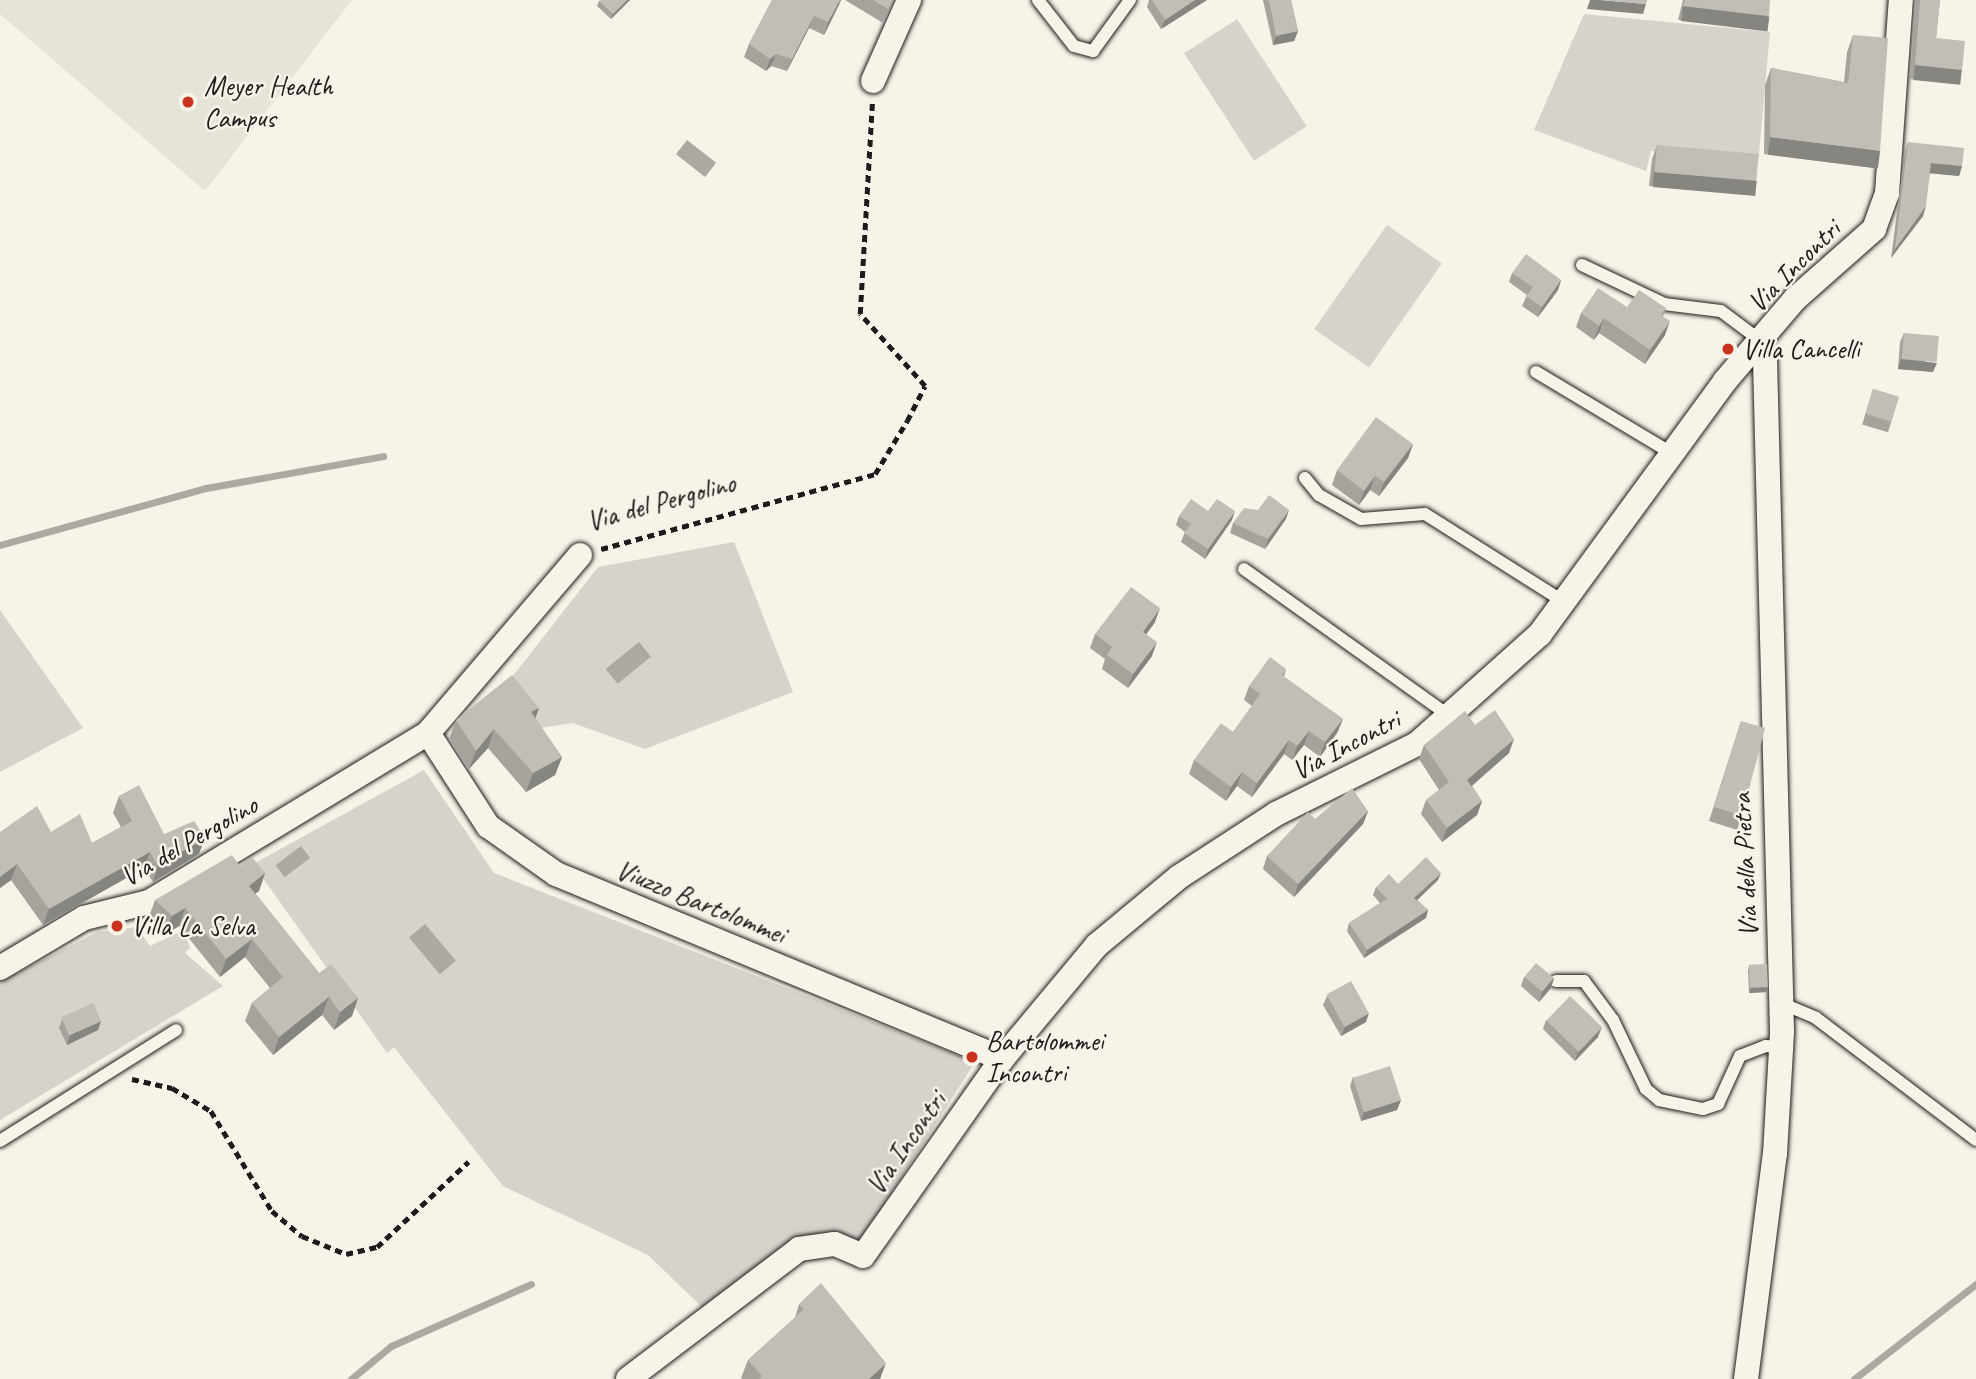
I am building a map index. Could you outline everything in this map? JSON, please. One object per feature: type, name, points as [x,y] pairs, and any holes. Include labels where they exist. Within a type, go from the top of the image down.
[{"type":"street","points":[[873,81],[909,0]]},
{"type":"street","name":"Via Incontri","points":[[628,1379],[799,1249],[835,1244],[863,1255],[1002,1059],[1097,945],[1179,877],[1276,814],[1417,744],[1540,634],[1674,454],[1795,299],[1874,229],[1887,193],[1901,0]]},
{"type":"street","name":"Via della Pietra","points":[[1746,1379],[1782,1059],[1765,359],[1758,346]]},
{"type":"street","name":"Via del Pergolino","points":[[0,968],[84,918],[149,902],[428,733],[580,555]]},
{"type":"street","name":"Viuzzo Bartolommei","points":[[428,733],[488,826],[555,874],[1002,1059]]},
{"type":"lane","points":[[1038,0],[1074,46],[1093,51],[1130,0]]},
{"type":"lane","points":[[1582,265],[1664,304],[1721,311],[1758,346]]},
{"type":"lane","points":[[1536,372],[1674,454]]},
{"type":"lane","points":[[1305,478],[1318,495],[1361,519],[1426,514],[1564,602]]},
{"type":"lane","points":[[1244,569],[1449,716]]},
{"type":"lane","points":[[1556,981],[1584,981],[1613,1020],[1646,1089],[1659,1100],[1703,1109],[1718,1104],[1740,1056],[1766,1046],[1782,1059]]},
{"type":"lane","points":[[1781,1003],[1816,1018],[1976,1140]]},
{"type":"lane","points":[[0,1140],[176,1030]]},
{"type":"path","name":"Via del Pergolino","points":[[580,555],[875,474],[925,386],[860,314],[873,81]]},
{"type":"path","points":[[108,1074],[172,1088],[211,1111],[272,1211],[302,1236],[345,1254],[377,1247],[468,1162]]},
{"type":"shaded area","name":"Meyer Health Campus","points":[[0,0],[352,0],[205,191],[0,14]]},
{"type":"shaded area","points":[[1584,14],[1770,32],[1758,165],[1651,151],[1646,171],[1534,130]]},
{"type":"shaded area","points":[[1237,19],[1307,126],[1254,161],[1184,53]]},
{"type":"shaded area","points":[[687,140],[716,163],[705,177],[676,154]]},
{"type":"shaded area","points":[[1387,225],[1442,263],[1369,367],[1314,329]]},
{"type":"shaded area","points":[[734,542],[793,692],[645,749],[573,723],[540,728],[505,686],[598,567]]},
{"type":"shaded area","points":[[0,610],[83,728],[0,772]]},
{"type":"shaded area","points":[[639,642],[651,657],[618,684],[606,669]]},
{"type":"shaded area","points":[[424,770],[494,873],[975,1062],[860,1243],[829,1235],[704,1309],[648,1255],[503,1186],[394,1047],[387,1053],[253,864]]},
{"type":"shaded area","points":[[301,846],[310,858],[284,877],[275,865]]},
{"type":"shaded area","points":[[425,924],[456,961],[440,974],[409,937]]},
{"type":"shaded area","points":[[137,927],[150,946],[184,930],[190,948],[185,953],[223,986],[0,1120],[0,982],[97,932]]},
{"type":"building","points":[[600,0],[627,0],[613,14]]},
{"type":"building","points":[[772,0],[840,0],[828,22],[814,16],[792,59],[776,54],[770,59],[749,44]]},
{"type":"building","points":[[873,0],[892,0],[888,9]]},
{"type":"building","points":[[1152,0],[1195,0],[1165,20]]},
{"type":"building","points":[[1269,0],[1291,0],[1298,31],[1276,36]]},
{"type":"building","points":[[1600,0],[1647,0],[1646,4]]},
{"type":"building","points":[[1685,0],[1770,0],[1769,16],[1683,6]]},
{"type":"building","points":[[1920,0],[1940,0],[1936,38],[1965,41],[1962,70],[1915,65]]},
{"type":"building","points":[[1853,35],[1888,38],[1880,151],[1770,137],[1771,68],[1848,83]]},
{"type":"building","points":[[1908,142],[1964,148],[1962,166],[1931,163],[1926,206],[1895,249]]},
{"type":"building","points":[[1657,145],[1759,154],[1756,181],[1655,172]]},
{"type":"building","points":[[1526,254],[1561,280],[1542,307],[1526,296],[1533,287],[1512,273]]},
{"type":"building","points":[[1598,288],[1627,307],[1639,290],[1666,308],[1661,315],[1670,321],[1650,350],[1604,318],[1599,326],[1581,313]]},
{"type":"building","points":[[1904,333],[1939,336],[1937,362],[1902,359]]},
{"type":"building","points":[[1873,389],[1899,397],[1891,422],[1865,414]]},
{"type":"building","points":[[1376,417],[1413,444],[1384,482],[1375,476],[1364,491],[1337,470]]},
{"type":"building","points":[[1269,495],[1289,510],[1268,539],[1233,523],[1244,508],[1258,510]]},
{"type":"building","points":[[1191,499],[1208,511],[1217,499],[1235,511],[1208,549],[1184,533],[1191,524],[1179,516]]},
{"type":"building","points":[[1131,587],[1160,608],[1143,632],[1157,642],[1133,674],[1107,655],[1112,647],[1095,634]]},
{"type":"building","points":[[1270,657],[1286,669],[1282,675],[1343,719],[1325,742],[1309,731],[1297,746],[1289,740],[1257,783],[1242,772],[1231,787],[1194,760],[1221,723],[1233,732],[1260,694],[1249,686]]},
{"type":"building","points":[[512,675],[539,708],[531,712],[562,757],[533,773],[494,729],[476,751],[456,720]]},
{"type":"building","points":[[1495,710],[1514,739],[1467,780],[1482,801],[1447,828],[1426,800],[1449,782],[1424,745],[1465,711],[1475,725]]},
{"type":"building","points":[[1741,721],[1765,728],[1742,816],[1714,807]]},
{"type":"building","points":[[139,785],[164,834],[194,821],[205,838],[158,866],[150,852],[49,909],[17,864],[0,877],[0,832],[37,806],[51,832],[80,814],[92,843],[132,821],[119,796]]},
{"type":"building","points":[[1352,788],[1368,811],[1298,884],[1267,856],[1308,812],[1315,819]]},
{"type":"building","points":[[232,855],[240,866],[252,857],[265,873],[249,886],[319,973],[331,964],[358,998],[340,1012],[329,997],[279,1037],[252,1003],[283,977],[252,939],[226,959],[185,908],[172,916],[155,900]]},
{"type":"building","points":[[1426,857],[1441,873],[1414,898],[1428,910],[1367,950],[1349,923],[1387,899],[1376,887],[1389,874],[1398,884]]},
{"type":"building","points":[[1536,963],[1554,978],[1542,992],[1524,977]]},
{"type":"building","points":[[1767,964],[1768,987],[1750,988],[1749,965]]},
{"type":"building","points":[[1351,981],[1369,1013],[1344,1027],[1327,995]]},
{"type":"building","points":[[1570,996],[1602,1027],[1579,1052],[1546,1020]]},
{"type":"building","points":[[93,1003],[101,1021],[69,1036],[61,1017]]},
{"type":"building","points":[[1390,1066],[1401,1100],[1364,1112],[1353,1078]]},
{"type":"building","points":[[821,1283],[886,1363],[869,1379],[759,1379],[762,1376],[748,1360],[804,1309],[799,1304]]},
{"type":"waterway","points":[[0,545],[206,488],[383,456]]},
{"type":"waterway","points":[[351,1379],[391,1346],[531,1284]]},
{"type":"waterway","points":[[1854,1379],[1976,1284]]},
{"type":"place","name":"Meyer Health Campus","points":[[188,102]]},
{"type":"place","name":"Villa Cancelli","points":[[1728,349]]},
{"type":"place","name":"Villa La Selva","points":[[117,926]]},
{"type":"place","name":"Bartolommei Incontri","points":[[972,1057]]}]
